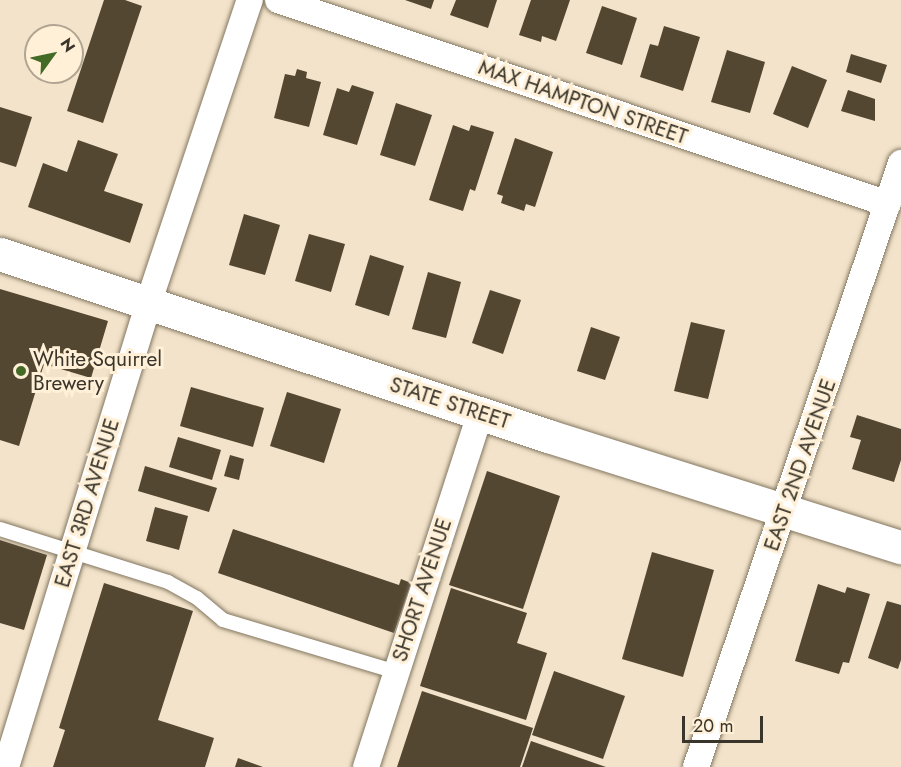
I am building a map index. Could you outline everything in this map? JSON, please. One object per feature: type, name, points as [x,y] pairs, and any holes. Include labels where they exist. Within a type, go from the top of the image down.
[{"type":"street","name":"EAST 3RD AVENUE","points":[[6,767],[148,304],[250,0]]},
{"type":"street","name":"MAX HAMPTON STREET","points":[[278,0],[888,204]]},
{"type":"street","name":"EAST 2ND AVENUE","points":[[696,767],[785,511],[901,163]]},
{"type":"street","name":"STATE STREET","points":[[0,255],[480,413],[901,547]]},
{"type":"street","name":"SHORT AVENUE","points":[[366,767],[480,413]]},
{"type":"lane","points":[[0,529],[168,582],[197,598],[223,620],[396,672]]},
{"type":"building","points":[[104,0],[125,0],[142,6],[103,123],[67,111],[76,84],[84,84],[84,60]]},
{"type":"building","points":[[405,0],[434,0],[431,9]]},
{"type":"building","points":[[456,0],[497,0],[488,28],[450,15]]},
{"type":"building","points":[[531,0],[570,0],[556,41],[542,36],[541,42],[519,35]]},
{"type":"building","points":[[602,6],[637,18],[622,65],[586,53]]},
{"type":"building","points":[[664,26],[700,37],[683,91],[640,77],[650,44],[658,46]]},
{"type":"building","points":[[727,50],[765,62],[750,113],[711,102]]},
{"type":"building","points":[[851,54],[887,65],[881,83],[846,72]]},
{"type":"building","points":[[792,66],[827,80],[808,128],[773,114]]},
{"type":"building","points":[[297,69],[307,72],[306,78],[321,82],[309,127],[274,118],[285,74],[295,76]]},
{"type":"building","points":[[352,85],[374,92],[357,145],[323,135],[337,88],[349,92]]},
{"type":"building","points":[[848,90],[875,99],[875,121],[841,111]]},
{"type":"building","points":[[396,103],[432,115],[415,166],[380,155]]},
{"type":"building","points":[[0,107],[32,117],[16,167],[0,162]]},
{"type":"building","points":[[453,125],[469,131],[471,125],[494,132],[475,191],[470,189],[463,211],[429,200]]},
{"type":"building","points":[[515,138],[553,152],[535,207],[526,204],[524,211],[501,203],[503,196],[497,194]]},
{"type":"building","points":[[78,140],[118,154],[104,191],[143,204],[130,243],[28,207],[43,163],[67,172]]},
{"type":"building","points":[[244,214],[280,225],[265,275],[229,265]]},
{"type":"building","points":[[309,234],[345,244],[331,292],[295,281]]},
{"type":"building","points":[[370,255],[404,266],[389,316],[355,305]]},
{"type":"building","points":[[428,272],[461,282],[446,338],[412,329]]},
{"type":"building","name":"White Squirrel Brewery","points":[[0,289],[108,321],[91,378],[44,364],[19,446],[0,440]]},
{"type":"building","points":[[490,290],[521,300],[503,354],[472,343]]},
{"type":"building","points":[[691,322],[725,330],[708,399],[674,391]]},
{"type":"building","points":[[591,327],[620,337],[605,380],[577,371]]},
{"type":"building","points":[[191,387],[264,408],[253,447],[180,426]]},
{"type":"building","points":[[287,392],[341,409],[324,463],[270,446]]},
{"type":"building","points":[[857,415],[901,429],[901,460],[894,482],[852,469],[861,440],[850,437]]},
{"type":"building","points":[[178,437],[221,450],[212,480],[169,467]]},
{"type":"building","points":[[230,455],[244,459],[239,480],[224,476]]},
{"type":"building","points":[[145,466],[217,488],[209,512],[138,491]]},
{"type":"building","points":[[487,471],[560,496],[523,609],[449,585]]},
{"type":"building","points":[[155,507],[188,516],[179,550],[146,541]]},
{"type":"building","points":[[233,529],[399,585],[401,579],[411,583],[394,633],[218,573]]},
{"type":"building","points":[[0,540],[47,555],[24,630],[0,623]]},
{"type":"building","points":[[652,552],[714,570],[683,677],[622,659]]},
{"type":"building","points":[[104,583],[193,611],[158,720],[214,738],[205,767],[53,767],[65,730],[59,728]]},
{"type":"building","points":[[818,584],[845,593],[847,587],[870,594],[849,663],[843,662],[839,674],[795,661]]},
{"type":"building","points":[[451,588],[527,613],[517,643],[547,653],[526,720],[420,686]]},
{"type":"building","points":[[887,601],[901,605],[901,660],[898,669],[868,658]]},
{"type":"building","points":[[554,671],[625,696],[603,759],[532,735]]},
{"type":"building","points":[[422,691],[533,728],[520,767],[397,767]]},
{"type":"building","points":[[531,741],[606,767],[522,767]]},
{"type":"building","points":[[238,758],[263,767],[235,767]]},
{"type":"place","name":"White Squirrel Brewery","points":[[21,371]]}]
